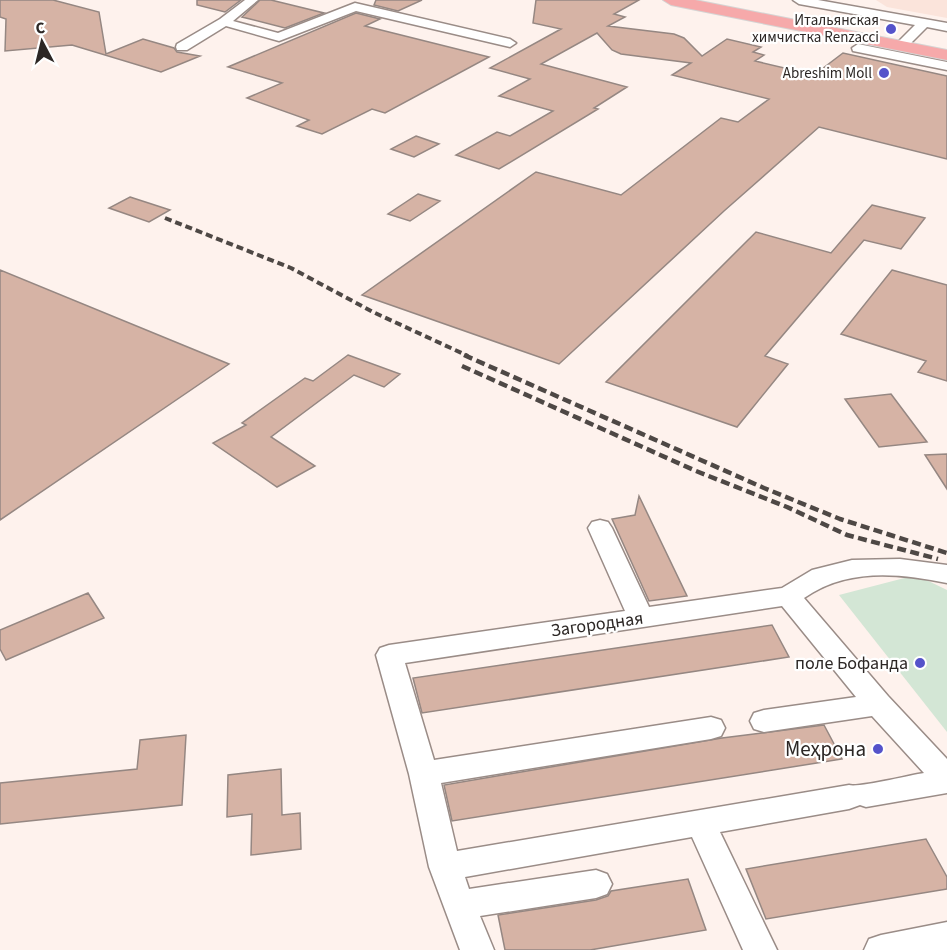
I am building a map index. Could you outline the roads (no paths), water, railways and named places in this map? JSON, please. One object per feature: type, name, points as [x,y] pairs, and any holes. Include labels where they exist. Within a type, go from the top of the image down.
[{"type":"highway","points":[[671,0],[901,48],[947,53]]},
{"type":"highway","points":[[697,0],[901,48]]},
{"type":"street","points":[[182,47],[224,22],[252,0]]},
{"type":"street","points":[[799,0],[947,27]]},
{"type":"street","points":[[224,22],[279,38],[355,7],[510,43]]},
{"type":"street","points":[[901,48],[924,23]]},
{"type":"street","points":[[858,48],[901,48],[947,66]]},
{"type":"street","points":[[600,528],[641,618]]},
{"type":"street","points":[[947,574],[930,570],[861,568],[819,577],[788,596],[878,704],[947,780]]},
{"type":"street","name":"Загородная","points":[[477,950],[445,867],[424,774],[389,655],[788,596]]},
{"type":"street","points":[[764,721],[878,704]]},
{"type":"street","points":[[424,774],[711,728]]},
{"type":"street","points":[[445,867],[947,780]]},
{"type":"street","points":[[701,824],[760,950]]},
{"type":"street","points":[[459,905],[596,884]]},
{"type":"street","points":[[881,950],[947,938]]},
{"type":"railway","points":[[165,218],[291,268],[373,312],[468,356]]},
{"type":"railway","points":[[464,355],[764,488],[840,519],[947,553]]},
{"type":"railway","points":[[462,366],[696,471],[787,507],[847,535],[938,559]]},
{"type":"place","name":"Итальянская химчистка Renzacci","points":[[891,29]]},
{"type":"place","name":"Abreshim Moll","points":[[884,73]]},
{"type":"place","name":"поле Бофанда","points":[[920,663]]},
{"type":"place","name":"Меҳрона","points":[[878,749]]}]
